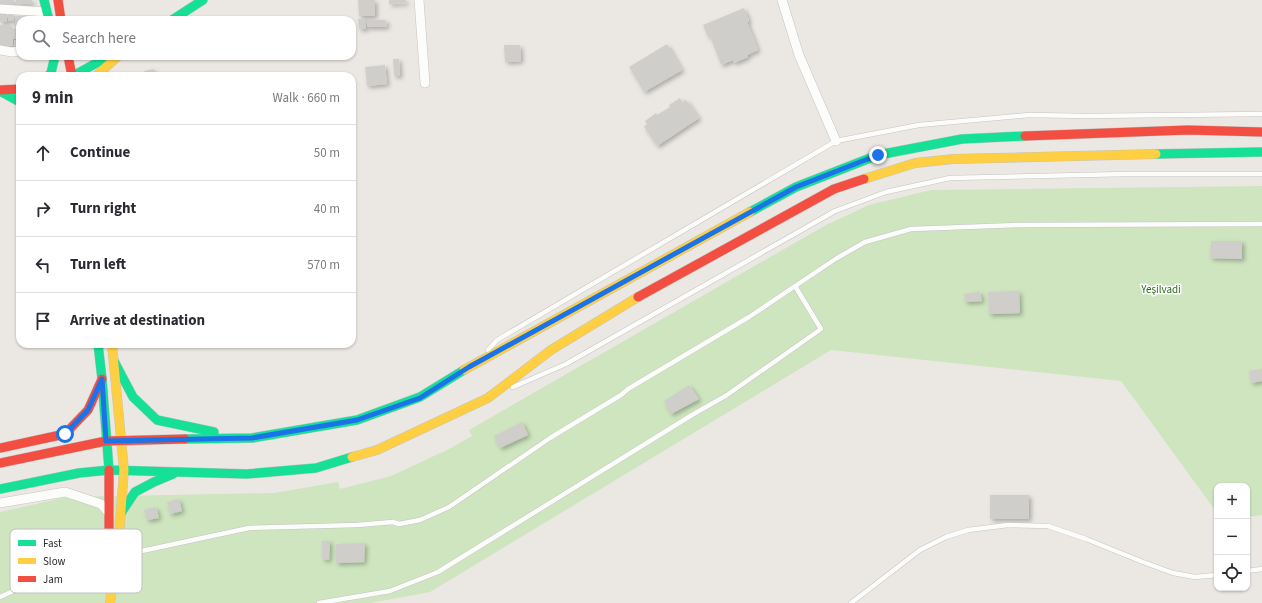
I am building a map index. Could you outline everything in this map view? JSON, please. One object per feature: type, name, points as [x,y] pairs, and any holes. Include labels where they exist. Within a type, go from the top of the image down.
[{"type":"main road","points":[[44,0],[48,16]]},
{"type":"main road","points":[[58,0],[60,16]]},
{"type":"main road","points":[[178,16],[203,0]]},
{"type":"main road","points":[[51,72],[54,60]]},
{"type":"main road","points":[[56,60],[58,72]]},
{"type":"main road","points":[[69,60],[71,72]]},
{"type":"main road","points":[[79,72],[102,60]]},
{"type":"main road","points":[[100,72],[114,60]]},
{"type":"main road","points":[[0,91],[16,89]]},
{"type":"main road","points":[[0,91],[16,100]]},
{"type":"main road","points":[[0,463],[106,441],[252,438],[357,420],[420,398],[469,367],[796,187],[878,155],[962,139],[1188,130],[1262,132]]},
{"type":"main road","points":[[0,489],[79,473],[109,470],[247,474],[316,468],[377,450],[488,398],[551,350],[645,293],[834,189],[915,163],[953,159],[1262,152]]},
{"type":"main road","points":[[98,348],[109,470],[109,529]]},
{"type":"main road","points":[[112,348],[124,470],[119,529]]},
{"type":"main road","points":[[114,361],[133,397],[157,420],[252,438]]},
{"type":"main road","points":[[0,448],[65,434],[88,410],[102,379]]},
{"type":"main road","points":[[121,512],[135,492],[154,482],[180,472]]},
{"type":"main road","points":[[110,603],[112,593]]},
{"type":"street","points":[[419,0],[425,82]]},
{"type":"street","points":[[782,0],[799,55],[836,141]]},
{"type":"street","points":[[0,9],[48,16]]},
{"type":"street","points":[[0,50],[16,52]]},
{"type":"street","points":[[0,503],[65,492],[101,504],[109,513]]},
{"type":"lane","points":[[469,367],[498,340],[836,141],[919,125],[1029,115],[1087,116],[1262,114]]},
{"type":"lane","points":[[488,398],[566,364],[835,211],[886,192],[950,178],[1127,174],[1262,174]]},
{"type":"lane","points":[[142,551],[249,528],[357,525],[393,522],[399,524],[420,520],[449,507],[550,438],[621,395],[628,389],[749,317],[837,258],[865,242],[911,229],[1021,225],[1262,224]]},
{"type":"lane","points":[[319,603],[390,590],[438,572],[727,394],[821,328],[795,286]]},
{"type":"lane","points":[[850,603],[920,550],[946,537],[968,530],[1008,525],[1048,526],[1086,538],[1173,573],[1195,577],[1214,575]]},
{"type":"lane","points":[[1250,571],[1262,569]]},
{"type":"lane","points":[[0,597],[10,592]]},
{"type":"green space","name":"Yeşilvadi","points":[[1262,186],[1262,515],[1250,517],[1250,483],[1214,483],[1214,509],[1121,381],[831,350],[430,592],[370,603],[0,603],[0,512],[67,497],[274,493],[338,482],[340,489],[391,476],[449,449],[472,436],[469,430],[826,225],[869,205],[931,190]]},
{"type":"building","points":[[0,0],[14,0],[14,6],[0,6]]},
{"type":"building","points":[[16,0],[32,0],[32,4],[16,4]]},
{"type":"building","points":[[358,0],[375,0],[375,16],[359,16]]},
{"type":"building","points":[[389,0],[406,0],[406,3],[389,4]]},
{"type":"building","points":[[744,8],[749,21],[747,22],[758,50],[747,55],[748,57],[734,63],[733,60],[721,65],[710,36],[708,37],[703,25]]},
{"type":"building","points":[[0,14],[7,14],[7,22],[0,22]]},
{"type":"building","points":[[8,14],[14,14],[14,21],[8,21]]},
{"type":"building","points":[[358,19],[366,19],[366,29],[359,29]]},
{"type":"building","points":[[367,20],[386,20],[387,27],[367,27]]},
{"type":"building","points":[[0,25],[10,25],[10,29],[16,29],[16,39],[13,39],[13,46],[0,46]]},
{"type":"building","points":[[14,40],[16,40],[16,50],[14,51]]},
{"type":"building","points":[[667,44],[682,70],[644,92],[629,67]]},
{"type":"building","points":[[504,45],[520,45],[521,61],[505,62]]},
{"type":"building","points":[[393,59],[399,59],[400,76],[394,76]]},
{"type":"building","points":[[385,65],[387,84],[367,86],[365,67]]},
{"type":"building","points":[[154,69],[155,72],[144,72]]},
{"type":"building","points":[[680,98],[682,102],[686,100],[699,118],[657,146],[644,127],[647,124],[645,121],[656,113],[657,115],[670,107],[669,105]]},
{"type":"building","points":[[1211,241],[1242,241],[1242,259],[1210,258]]},
{"type":"building","points":[[1019,291],[1020,313],[989,314],[988,292]]},
{"type":"building","points":[[980,292],[982,301],[965,302],[964,294]]},
{"type":"building","points":[[1262,369],[1262,381],[1251,383],[1249,371]]},
{"type":"building","points":[[689,385],[699,399],[671,414],[664,401]]},
{"type":"building","points":[[522,422],[528,435],[500,448],[494,436]]},
{"type":"building","points":[[990,495],[1029,495],[1029,519],[990,519]]},
{"type":"building","points":[[179,499],[182,511],[170,514],[167,502]]},
{"type":"building","points":[[156,507],[159,518],[147,520],[144,510]]},
{"type":"building","points":[[322,541],[330,541],[329,560],[322,559]]},
{"type":"building","points":[[365,543],[364,562],[336,563],[336,544]]},
{"type":"traffic: fast","points":[[44,0],[48,16]]},
{"type":"traffic: fast","points":[[178,16],[203,0]]},
{"type":"traffic: fast","points":[[51,72],[54,60]]},
{"type":"traffic: fast","points":[[80,72],[102,60]]},
{"type":"traffic: fast","points":[[0,91],[16,100]]},
{"type":"traffic: fast","points":[[750,212],[796,187],[878,155],[962,139],[1025,136]]},
{"type":"traffic: fast","points":[[1156,154],[1262,152]]},
{"type":"traffic: fast","points":[[98,348],[109,470]]},
{"type":"traffic: fast","points":[[114,361],[133,397],[157,420],[214,432]]},
{"type":"traffic: fast","points":[[185,439],[252,438],[357,420],[420,397],[464,370]]},
{"type":"traffic: fast","points":[[0,489],[79,473],[109,470],[247,474],[316,468],[352,457]]},
{"type":"traffic: fast","points":[[121,513],[135,492],[173,474]]},
{"type":"traffic: slow","points":[[100,72],[114,60]]},
{"type":"traffic: slow","points":[[864,179],[915,163],[953,159],[1156,154]]},
{"type":"traffic: slow","points":[[464,370],[750,212]]},
{"type":"traffic: slow","points":[[352,457],[377,450],[488,398],[551,350],[638,297]]},
{"type":"traffic: slow","points":[[112,348],[124,470]]},
{"type":"traffic: slow","points":[[120,529],[124,470]]},
{"type":"traffic: slow","points":[[110,603],[111,593]]},
{"type":"traffic: jam","points":[[58,0],[60,16]]},
{"type":"traffic: jam","points":[[69,60],[71,72]]},
{"type":"traffic: jam","points":[[0,90],[16,89]]},
{"type":"traffic: jam","points":[[1025,136],[1188,130],[1262,132]]},
{"type":"traffic: jam","points":[[638,297],[834,189],[864,179]]},
{"type":"traffic: jam","points":[[0,448],[65,434],[88,410],[102,379]]},
{"type":"traffic: jam","points":[[0,463],[106,441],[185,439]]},
{"type":"traffic: jam","points":[[109,470],[109,529]]},
{"type":"route","points":[[65,434],[88,410],[102,379],[106,441],[252,438],[357,420],[420,398],[469,367],[796,187],[878,155]]}]
